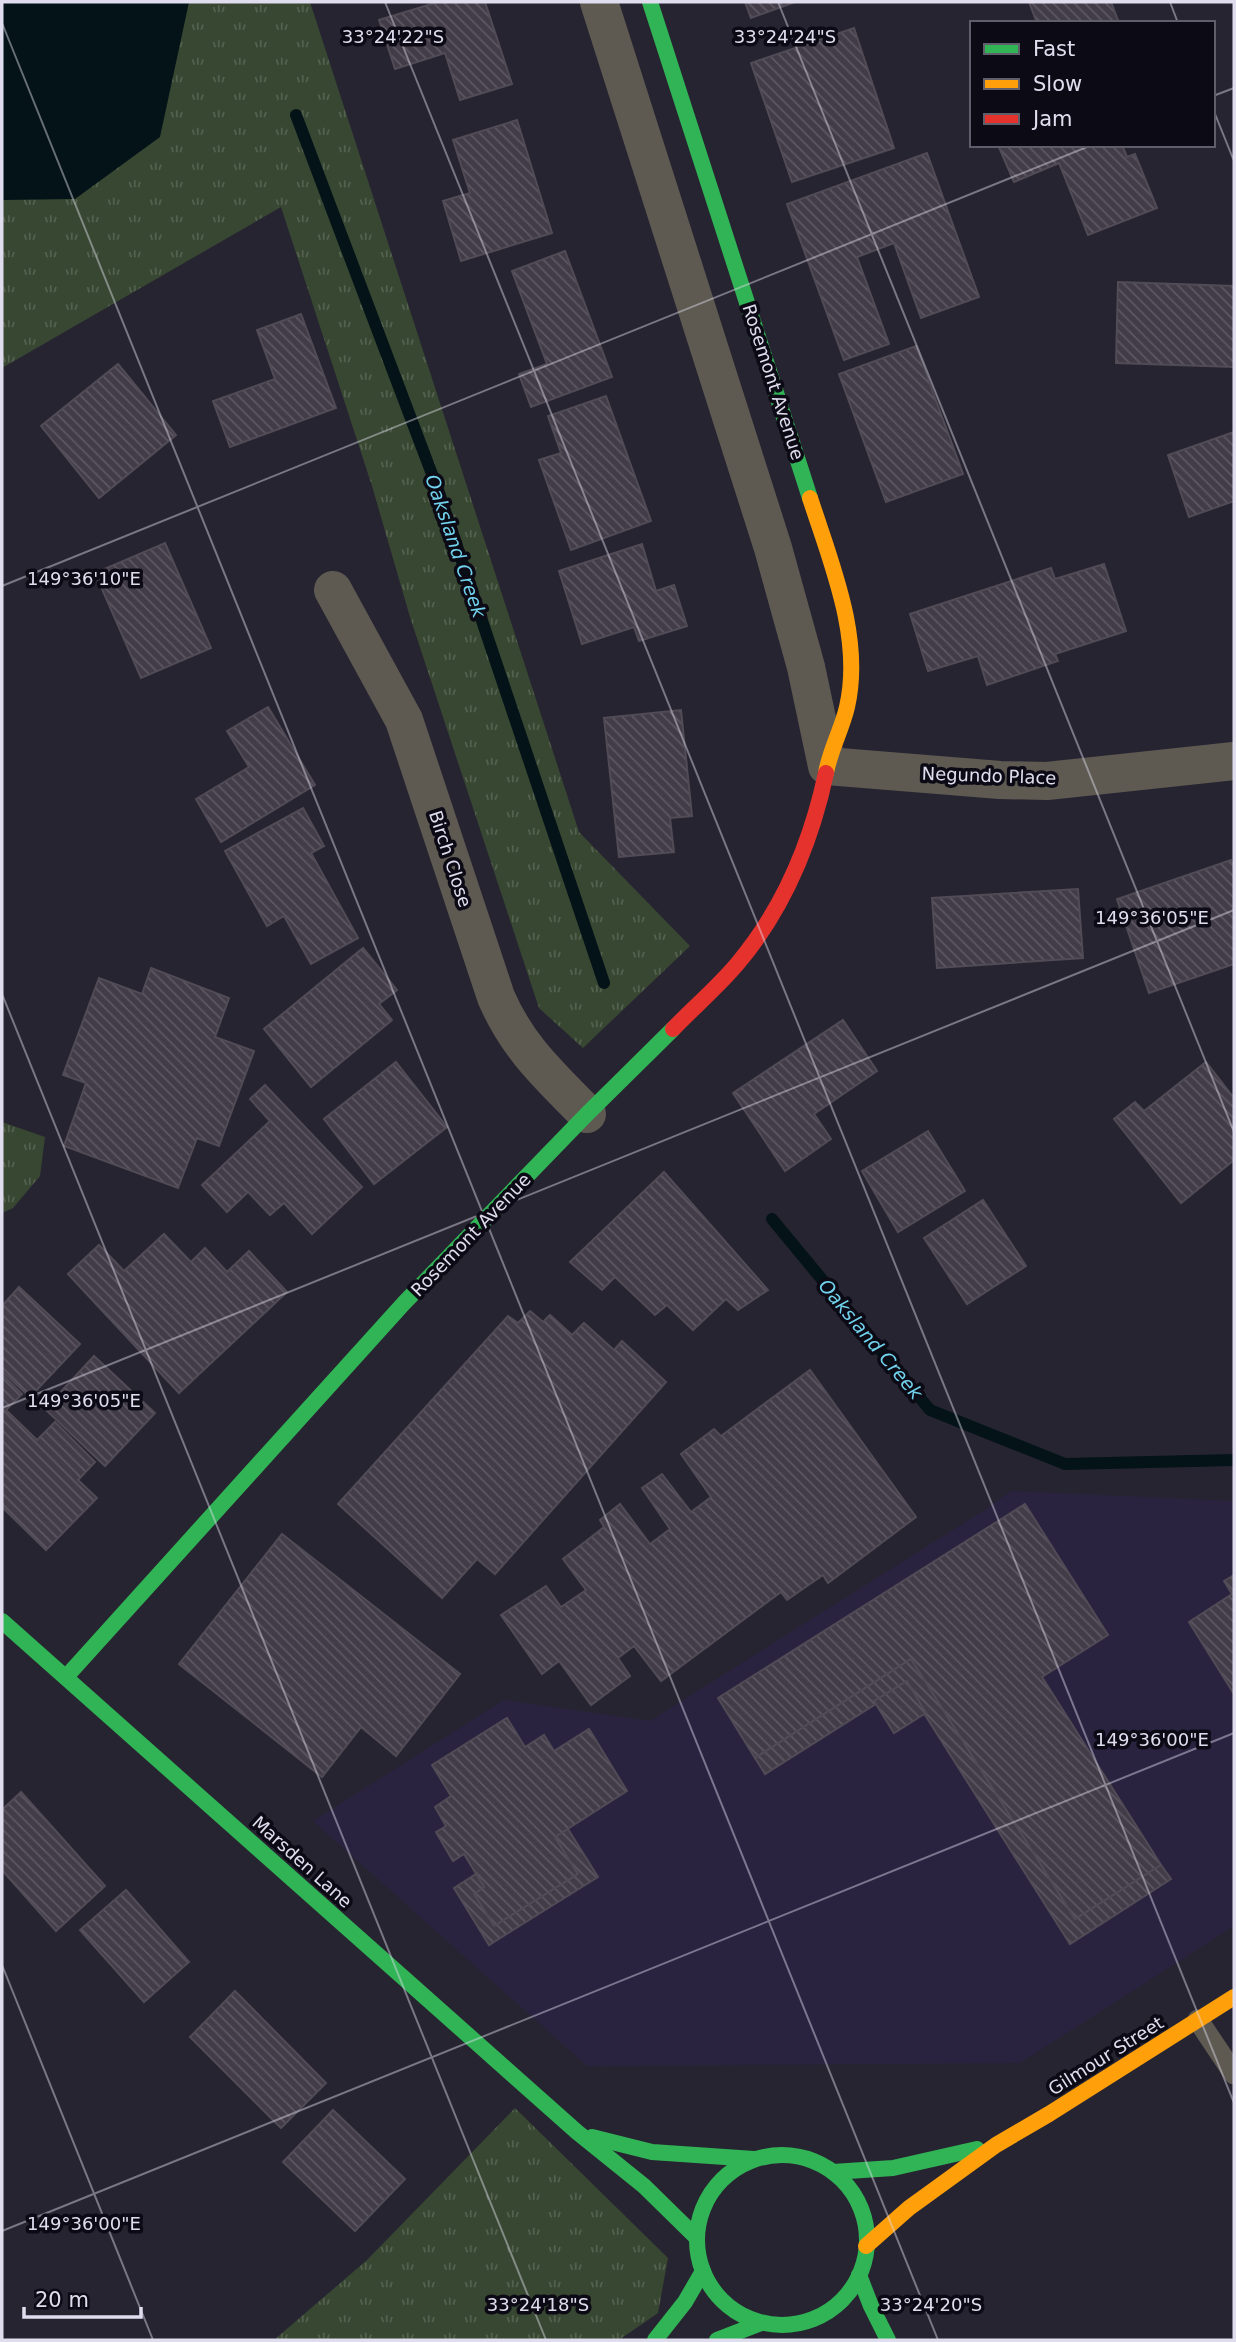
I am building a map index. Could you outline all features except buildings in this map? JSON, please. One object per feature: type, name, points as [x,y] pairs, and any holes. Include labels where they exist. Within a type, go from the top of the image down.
[{"type":"main road","name":"Rosemont Avenue","points":[[66,1677],[404,1303],[737,964],[767,924],[805,849],[818,810],[827,766],[847,707],[852,666],[843,611],[834,573],[650,2]]},
{"type":"main road","name":"Marsden Lane","points":[[2,1620],[577,2132],[652,2194],[697,2238]]},
{"type":"main road","name":"Gilmour Street","points":[[866,2246],[936,2187],[996,2145],[1234,1997]]},
{"type":"main road","name":"Marsden Lane","points":[[577,2132],[609,2143],[669,2155],[754,2160]]},
{"type":"main road","name":"Gilmour Street","points":[[833,2172],[893,2168],[996,2145]]},
{"type":"main road","points":[[771,2156],[803,2158],[833,2172],[859,2205],[866,2229],[866,2246],[859,2274],[852,2289],[828,2312],[813,2320],[797,2324],[761,2323],[743,2316],[726,2304],[712,2289],[703,2272],[697,2238],[699,2220],[705,2204],[724,2177],[739,2166],[754,2160],[771,2156]]},
{"type":"main road","points":[[655,2340],[685,2302],[703,2272]]},
{"type":"main road","points":[[859,2274],[888,2340]]},
{"type":"main road","points":[[717,2340],[761,2323]]},
{"type":"main road","points":[[797,2324],[818,2333]]},
{"type":"street","name":"Rosemont Avenue","points":[[599,2],[773,548],[806,667],[827,766]]},
{"type":"street","name":"Birch Close","points":[[333,590],[404,720],[506,1021],[522,1045],[587,1114]]},
{"type":"street","name":"Negundo Place","points":[[827,766],[1000,780],[1047,781],[1234,761]]},
{"type":"lane","points":[[1198,2020],[1234,2074]]},
{"type":"shaded area","points":[[2,2],[189,2],[160,137],[75,199],[2,200]]},
{"type":"shaded area","points":[[1011,1491],[1234,1501],[1234,1926],[1020,2063],[587,2066],[313,1821],[504,1700],[650,1721]]},
{"type":"green space","points":[[2,2],[310,2],[579,832],[690,946],[583,1048],[539,1008],[410,617],[372,486],[281,207],[2,368]]},
{"type":"green space","points":[[2,1122],[45,1137],[40,1176],[13,1208],[2,1213]]},
{"type":"green space","points":[[515,2108],[668,2258],[658,2313],[619,2340],[274,2340],[367,2260]]},
{"type":"waterway","name":"Oaksland Creek","points":[[296,115],[438,490],[604,983]]},
{"type":"waterway","name":"Oaksland Creek","points":[[772,1219],[930,1410],[1065,1464],[1234,1460]]},
{"type":"traffic: fast","points":[[650,2],[810,498]]},
{"type":"traffic: fast","points":[[66,1677],[404,1303],[673,1029]]},
{"type":"traffic: fast","points":[[2,1621],[577,2132],[644,2186],[697,2238]]},
{"type":"traffic: fast","points":[[592,2137],[652,2152],[754,2159]]},
{"type":"traffic: fast","points":[[833,2172],[893,2168],[977,2149]]},
{"type":"traffic: fast","points":[[782,2155],[814,2162],[842,2180],[860,2208],[867,2240],[860,2272],[842,2300],[814,2318],[782,2325],[750,2318],[722,2300],[704,2272],[697,2240],[704,2208],[722,2180],[750,2162],[782,2155]]},
{"type":"traffic: fast","points":[[655,2340],[685,2302],[703,2271]]},
{"type":"traffic: fast","points":[[859,2275],[888,2340]]},
{"type":"traffic: fast","points":[[717,2340],[761,2323]]},
{"type":"traffic: slow","points":[[810,498],[842,601],[851,654],[847,707],[826,773]]},
{"type":"traffic: slow","points":[[866,2246],[909,2208],[996,2145],[1234,1997]]},
{"type":"traffic: jam","points":[[673,1029],[730,972],[769,920],[804,849],[826,773]]}]
